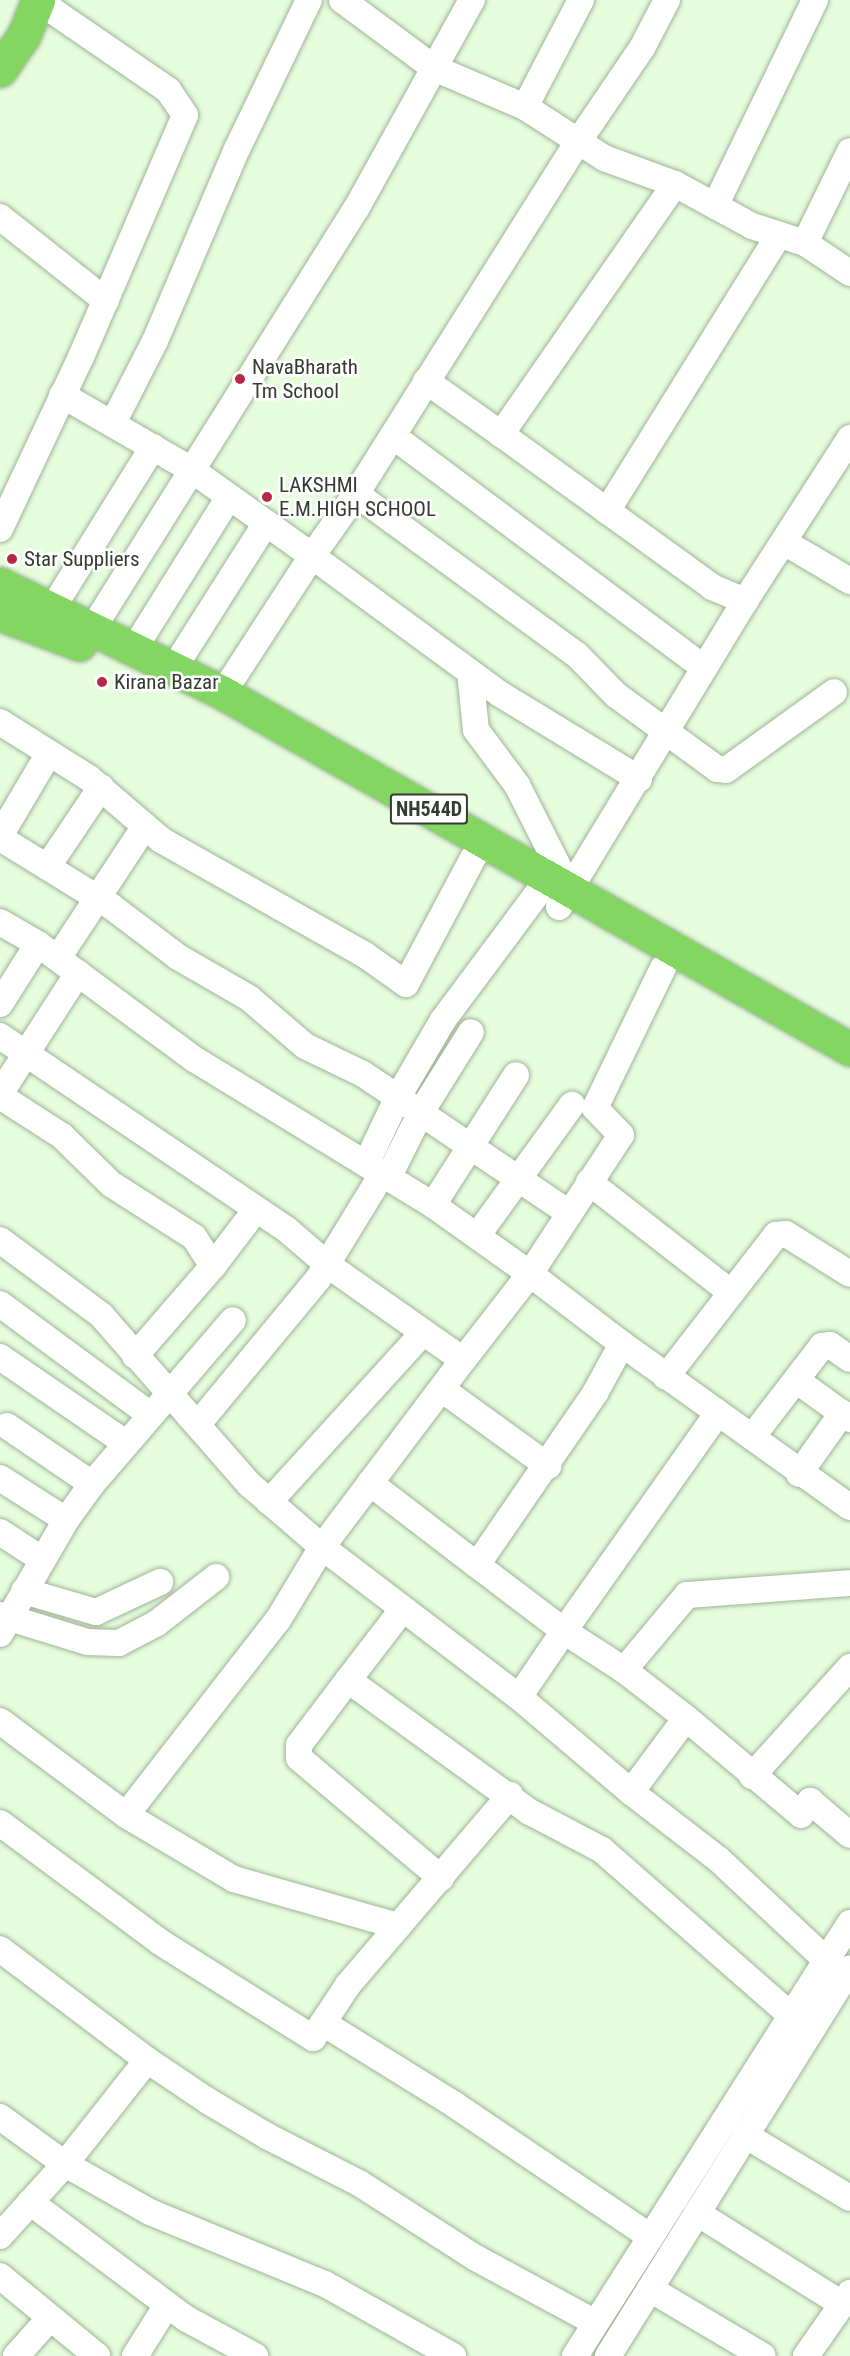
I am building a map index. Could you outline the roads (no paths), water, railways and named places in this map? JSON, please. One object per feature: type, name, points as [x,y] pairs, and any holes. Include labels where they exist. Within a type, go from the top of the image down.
[{"type":"highway","points":[[0,70],[24,35],[37,0]]},
{"type":"highway","name":"NH544D","points":[[0,584],[223,693],[555,897],[663,968],[791,1029],[850,1049]]},
{"type":"highway","name":"NH544D","points":[[0,614],[112,661],[473,858],[555,897],[791,1029],[850,1075]]},
{"type":"street","points":[[0,529],[106,301],[185,115],[168,90],[37,0]]},
{"type":"street","points":[[113,423],[155,341],[237,149],[309,0]]},
{"type":"street","points":[[342,0],[434,68],[525,108],[604,158],[675,184],[752,226],[805,243],[850,273]]},
{"type":"street","points":[[93,628],[357,209],[472,0]]},
{"type":"street","points":[[525,108],[581,0]]},
{"type":"street","points":[[223,693],[312,556],[356,494],[578,142],[642,48],[667,0]]},
{"type":"street","points":[[715,206],[815,0]]},
{"type":"street","points":[[805,243],[850,151]]},
{"type":"street","points":[[501,434],[675,184]]},
{"type":"street","points":[[3,227],[106,301]]},
{"type":"street","points":[[607,511],[778,235]]},
{"type":"street","points":[[426,381],[711,587],[745,601]]},
{"type":"street","points":[[62,395],[192,470],[500,694],[639,778]]},
{"type":"street","points":[[393,436],[704,669]]},
{"type":"street","points":[[379,1172],[398,1097],[456,1001],[555,897],[639,778],[745,601],[850,438]]},
{"type":"street","points":[[52,609],[153,447]]},
{"type":"street","points":[[356,494],[576,655],[616,695],[666,734],[717,769],[726,770],[834,692]]},
{"type":"street","points":[[134,649],[229,497]]},
{"type":"street","points":[[174,668],[266,523]]},
{"type":"street","points":[[784,542],[850,581]]},
{"type":"street","points":[[470,672],[476,730],[517,785],[555,897]]},
{"type":"street","points":[[1,724],[101,788],[145,826],[202,864],[365,955],[406,984],[473,858]]},
{"type":"street","points":[[49,753],[0,837],[96,897],[178,957],[249,998],[305,1046],[398,1097],[472,1145],[569,1213]]},
{"type":"street","points":[[48,866],[101,788]]},
{"type":"street","points":[[145,826],[96,897],[58,959],[27,1050],[0,1095],[62,1136],[111,1184],[194,1237],[213,1266]]},
{"type":"street","points":[[0,922],[58,959],[194,1059],[433,1205],[530,1274],[717,1414],[850,1507]]},
{"type":"street","points":[[0,1004],[58,959]]},
{"type":"street","points":[[126,1815],[278,1620],[322,1547],[530,1274],[621,1134],[595,1108],[663,968]]},
{"type":"street","points":[[198,1424],[328,1265],[379,1172],[421,1112],[471,1032]]},
{"type":"street","points":[[0,1036],[27,1050],[255,1210],[286,1229],[328,1265],[463,1360]]},
{"type":"street","points":[[433,1205],[516,1075]]},
{"type":"street","points":[[477,1236],[572,1105]]},
{"type":"street","points":[[589,1182],[729,1291]]},
{"type":"street","points":[[135,1356],[213,1266],[255,1210]]},
{"type":"street","points":[[666,1377],[729,1291],[781,1233],[850,1274]]},
{"type":"street","points":[[0,1240],[101,1315],[249,1484],[269,1502],[402,1610],[519,1697],[631,1792],[718,1859],[825,1959]]},
{"type":"street","points":[[0,1304],[149,1414]]},
{"type":"street","points":[[216,1577],[157,1623],[119,1643],[87,1642],[2,1622],[24,1591],[66,1520],[124,1442],[233,1320]]},
{"type":"street","points":[[269,1502],[423,1333]]},
{"type":"street","points":[[477,1565],[548,1466],[622,1344]]},
{"type":"street","points":[[752,1437],[824,1344],[850,1359]]},
{"type":"street","points":[[0,1357],[124,1442]]},
{"type":"street","points":[[796,1380],[846,1416],[799,1473]]},
{"type":"street","points":[[443,1390],[548,1466]]},
{"type":"street","points":[[519,1697],[717,1414]]},
{"type":"street","points":[[7,1426],[92,1484]]},
{"type":"street","points":[[0,1478],[66,1520]]},
{"type":"street","points":[[370,1483],[564,1631],[624,1670],[686,1718],[801,1815],[810,1801],[850,1835]]},
{"type":"street","points":[[0,1532],[43,1560]]},
{"type":"street","points":[[24,1591],[96,1612],[160,1581]]},
{"type":"street","points":[[624,1670],[687,1595],[850,1583]]},
{"type":"street","points":[[402,1610],[299,1746],[300,1758],[441,1878]]},
{"type":"street","points":[[752,1776],[850,1667]]},
{"type":"street","points":[[348,1680],[510,1795],[530,1812],[602,1850],[793,2017]]},
{"type":"street","points":[[631,1792],[686,1718]]},
{"type":"street","points":[[0,1721],[126,1815],[234,1879],[398,1926]]},
{"type":"street","points":[[0,1823],[160,1942],[313,2038],[348,1985],[510,1795]]},
{"type":"street","points":[[574,2356],[793,2017],[825,1959],[850,1923]]},
{"type":"street","points":[[0,1949],[147,2060],[267,2136],[359,2183],[476,2258],[594,2322]]},
{"type":"street","points":[[608,2356],[850,1968]]},
{"type":"street","points":[[323,2023],[455,2105],[651,2237]]},
{"type":"street","points":[[0,2236],[65,2164],[147,2060]]},
{"type":"street","points":[[0,2117],[65,2164],[176,2224],[265,2256],[325,2284],[453,2356]]},
{"type":"street","points":[[745,2135],[850,2198]]},
{"type":"street","points":[[30,2202],[167,2306],[255,2356]]},
{"type":"street","points":[[697,2213],[846,2298],[807,2356]]},
{"type":"street","points":[[0,2276],[97,2356]]},
{"type":"street","points":[[650,2289],[763,2356]]},
{"type":"street","points":[[135,2356],[167,2306]]},
{"type":"street","points":[[16,2356],[50,2318]]},
{"type":"place","name":"NavaBharath Tm School","points":[[240,379]]},
{"type":"place","name":"LAKSHMI E.M.HIGH SCHOOL","points":[[267,497]]},
{"type":"place","name":"Star Suppliers","points":[[12,559]]},
{"type":"place","name":"Kirana Bazar","points":[[102,682]]}]
